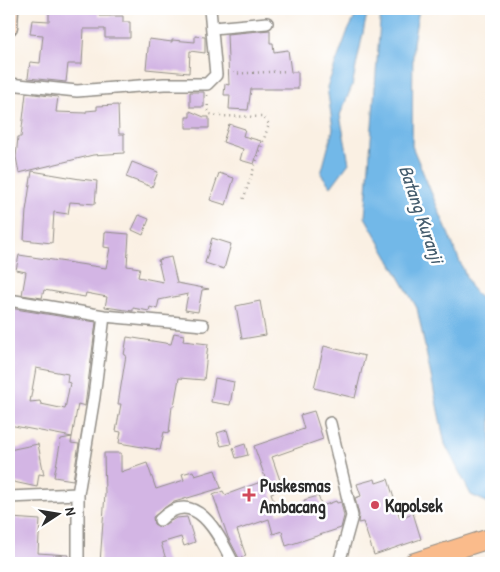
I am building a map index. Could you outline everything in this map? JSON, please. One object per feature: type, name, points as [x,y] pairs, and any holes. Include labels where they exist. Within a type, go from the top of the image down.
[{"type":"highway","points":[[412,563],[491,538]]},
{"type":"main road","points":[[9,27],[10,9]]},
{"type":"street","points":[[9,84],[77,91],[164,84],[207,84],[216,75],[210,9]]},
{"type":"street","points":[[213,28],[267,23]]},
{"type":"street","points":[[9,300],[104,316],[203,325]]},
{"type":"street","points":[[78,563],[78,494],[94,397],[104,316]]},
{"type":"street","points":[[330,423],[352,516],[339,563]]},
{"type":"street","points":[[9,497],[78,494]]},
{"type":"street","points":[[160,520],[168,512],[182,507],[196,511],[210,525],[234,563]]},
{"type":"path","points":[[216,75],[287,71]]},
{"type":"path","points":[[207,84],[208,110],[210,114],[263,118],[269,124],[244,200]]},
{"type":"water","points":[[359,9],[368,9],[352,86],[340,115],[349,163],[331,187],[321,174],[333,129],[327,87],[347,33]]},
{"type":"water","name":"Batang Kuranji","points":[[381,9],[419,9],[413,43],[412,146],[470,286],[491,311],[491,504],[471,495],[445,444],[417,308],[365,217]]},
{"type":"building","points":[[49,9],[99,10],[99,16],[123,16],[123,22],[130,22],[130,38],[105,38],[105,29],[84,29],[82,64],[68,64],[66,82],[28,78],[30,62],[40,63],[43,35],[30,34],[32,20],[49,21]]},
{"type":"building","points":[[270,30],[270,43],[273,43],[274,52],[288,50],[291,72],[298,72],[298,89],[251,89],[248,110],[229,109],[230,95],[224,95],[225,84],[229,85],[227,34]]},
{"type":"building","points":[[195,36],[205,37],[205,53],[190,51],[189,73],[146,69],[149,39],[195,42]]},
{"type":"building","points":[[190,92],[204,92],[204,107],[190,107]]},
{"type":"building","points":[[26,93],[58,97],[56,112],[86,113],[86,111],[97,110],[97,106],[118,105],[119,134],[124,134],[124,153],[93,155],[19,173],[16,157],[18,137],[21,137]]},
{"type":"building","points":[[190,111],[204,117],[209,117],[209,128],[186,128],[186,117],[190,117]]},
{"type":"building","points":[[229,124],[245,129],[243,136],[261,141],[254,164],[240,160],[243,149],[223,142]]},
{"type":"building","points":[[132,162],[158,172],[152,187],[126,177]]},
{"type":"building","points":[[32,171],[97,181],[95,204],[70,202],[68,214],[54,212],[52,243],[24,240]]},
{"type":"building","points":[[219,173],[234,178],[226,205],[210,200]]},
{"type":"building","points":[[139,215],[149,219],[143,235],[132,230]]},
{"type":"building","points":[[105,232],[129,234],[127,266],[140,268],[138,277],[163,282],[158,260],[171,257],[177,283],[209,289],[202,290],[198,312],[185,310],[188,294],[159,300],[157,309],[150,307],[149,311],[133,308],[133,311],[105,307],[107,297],[86,293],[85,297],[44,290],[42,298],[22,295],[26,272],[16,270],[19,255],[106,268],[110,248],[104,247]]},
{"type":"building","points":[[212,238],[231,244],[224,269],[205,263]]},
{"type":"building","points":[[260,301],[266,335],[242,339],[236,306]]},
{"type":"building","points":[[9,308],[96,322],[85,406],[78,404],[71,443],[79,444],[73,480],[54,477],[61,439],[72,437],[9,425]],"holes":[[[36,368],[68,374],[67,382],[70,383],[65,409],[41,404],[40,401],[30,402]]]},
{"type":"building","points":[[174,333],[184,335],[183,341],[208,344],[204,380],[179,378],[174,406],[172,406],[169,433],[164,432],[160,450],[119,443],[121,432],[116,431],[121,404],[118,404],[127,337],[171,344]]},
{"type":"building","points":[[324,346],[365,356],[355,398],[314,388]]},
{"type":"building","points":[[215,378],[234,382],[230,405],[211,402]]},
{"type":"building","points":[[314,411],[323,439],[272,457],[283,489],[271,493],[278,514],[306,505],[304,500],[318,496],[322,506],[336,501],[337,503],[341,502],[344,516],[341,528],[286,546],[282,531],[273,534],[269,519],[237,530],[246,556],[239,558],[228,537],[213,495],[223,491],[225,495],[266,480],[254,446],[304,429],[300,415]]},
{"type":"building","points":[[227,430],[231,444],[221,446],[217,433]]},
{"type":"building","points":[[38,444],[44,475],[39,474],[37,487],[9,481],[9,450]]},
{"type":"building","points":[[245,444],[248,455],[236,458],[233,448]]},
{"type":"building","points":[[104,453],[121,453],[121,472],[147,463],[156,489],[184,480],[182,474],[193,471],[195,476],[215,470],[221,488],[171,503],[153,517],[154,524],[160,527],[176,518],[187,517],[195,542],[184,546],[181,537],[161,543],[167,563],[100,563],[105,494]]},
{"type":"building","points":[[375,479],[376,483],[388,479],[400,518],[413,513],[421,539],[374,555],[363,522],[358,523],[359,515],[355,498],[361,496],[357,484]]},
{"type":"building","points":[[11,518],[40,520],[38,553],[68,555],[67,563],[9,563]]},
{"type":"place","name":"Puskesmas Ambacang","points":[[249,495]]},
{"type":"place","name":"Kapolsek","points":[[375,505]]}]
